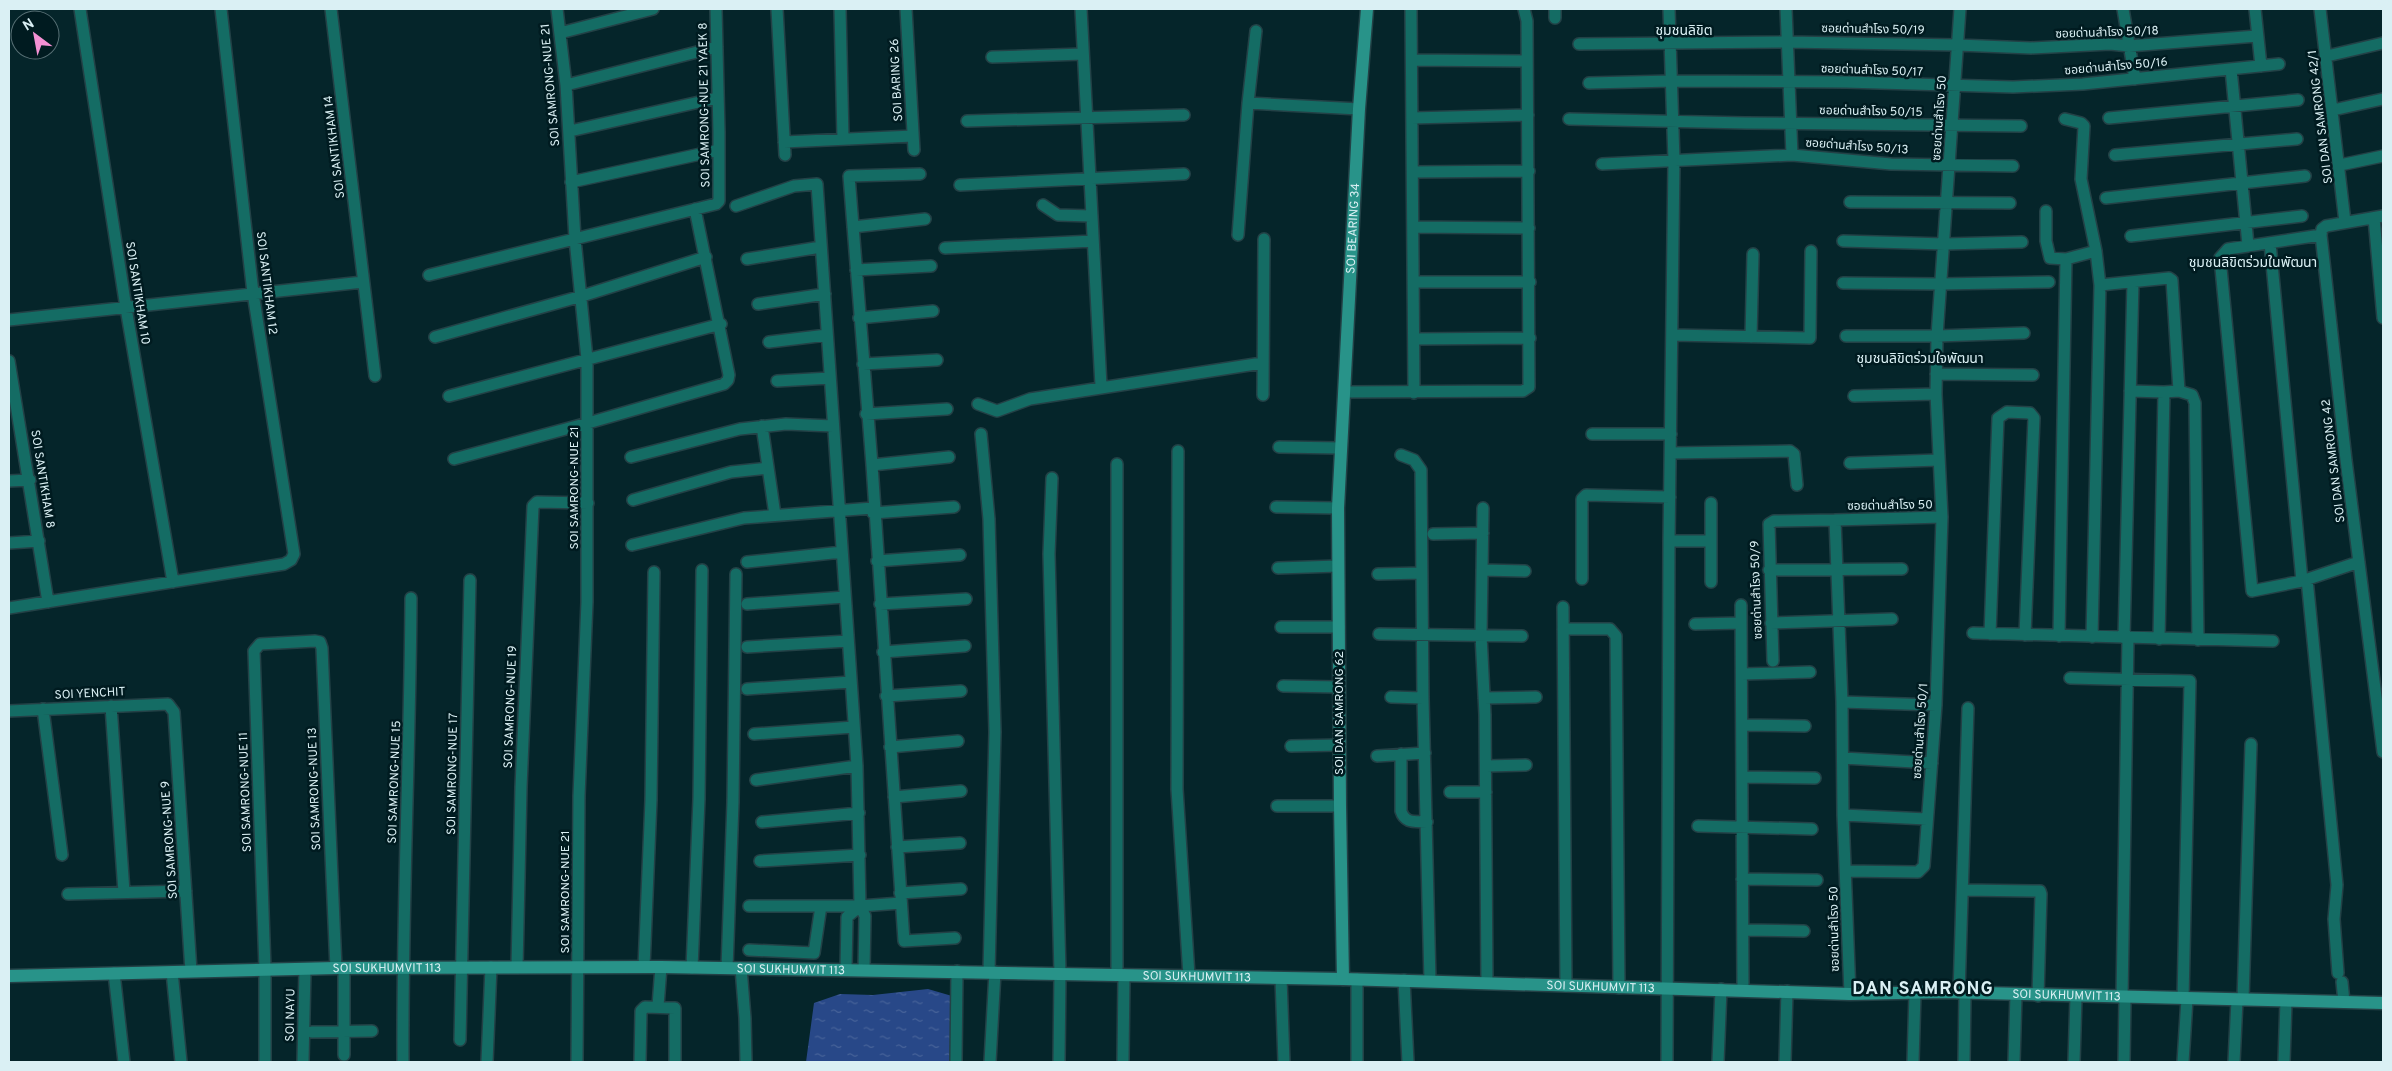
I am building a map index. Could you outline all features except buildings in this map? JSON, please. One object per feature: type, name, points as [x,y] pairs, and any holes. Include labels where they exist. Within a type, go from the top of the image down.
[{"type":"main road","name":"SOI BEARING 34","points":[[1340,448],[1359,109],[1367,9]]},
{"type":"main road","name":"SOI DAN SAMRONG 62","points":[[1340,448],[1338,627],[1344,979]]},
{"type":"main road","name":"SOI SUKHUMVIT 113","points":[[9,976],[340,968],[661,967],[1357,979],[1850,994],[1962,993],[2383,1003]]},
{"type":"street","name":"SOI SANTIKHAM 10","points":[[80,9],[126,308],[173,582]]},
{"type":"street","name":"SOI SANTIKHAM 12","points":[[173,582],[284,564],[291,560],[294,554],[253,293],[222,9]]},
{"type":"street","name":"SOI SANTIKHAM 14","points":[[331,9],[375,376]]},
{"type":"street","name":"SOI SAMRONG-NUE 21","points":[[557,9],[570,131],[575,239],[587,359],[588,602],[578,796],[577,1062]]},
{"type":"street","points":[[560,33],[652,9]]},
{"type":"street","name":"SOI SAMRONG-NUE 21 YAEK 8","points":[[429,275],[716,204],[720,199],[716,9]]},
{"type":"street","points":[[777,9],[785,155]]},
{"type":"street","points":[[840,9],[843,139]]},
{"type":"street","name":"SOI BARING 26","points":[[906,9],[914,150]]},
{"type":"street","points":[[1081,9],[1101,386]]},
{"type":"street","points":[[1411,9],[1414,393]]},
{"type":"street","points":[[1344,392],[1523,391],[1530,383],[1527,21],[1524,9]]},
{"type":"street","points":[[1667,1062],[1674,161],[1669,9]]},
{"type":"street","points":[[1786,9],[1792,155]]},
{"type":"street","name":"ซอยด่านสำโรง 50","points":[[1850,994],[1835,520],[1942,517],[1936,374],[1960,9]]},
{"type":"street","points":[[2117,9],[2124,9],[2135,79]]},
{"type":"street","points":[[2255,9],[2261,66]]},
{"type":"street","name":"SOI DAN SAMRONG 42/1","points":[[2320,9],[2334,110],[2345,222]]},
{"type":"street","points":[[1238,235],[1248,103],[1256,31]]},
{"type":"street","name":"ซอยด่านสำโรง 50/18","points":[[1958,45],[2031,48],[2110,44],[2129,46],[2258,36]]},
{"type":"street","name":"ซอยด่านสำโรง 50/19","points":[[1579,44],[1788,42],[1958,45]]},
{"type":"street","points":[[2327,56],[2383,43]]},
{"type":"street","points":[[566,85],[717,47]]},
{"type":"street","points":[[992,56],[1083,54]]},
{"type":"street","points":[[1412,60],[1527,61]]},
{"type":"street","name":"ซอยด่านสำโรง 50/16","points":[[1955,86],[2023,87],[2135,79],[2279,64]]},
{"type":"street","points":[[2231,69],[2248,245]]},
{"type":"street","name":"ซอยด่านสำโรง 50/17","points":[[1589,83],[1672,81],[1955,86]]},
{"type":"street","points":[[570,131],[717,98]]},
{"type":"street","points":[[2334,110],[2383,99]]},
{"type":"street","points":[[2109,118],[2298,100]]},
{"type":"street","points":[[1248,103],[1359,109]]},
{"type":"street","points":[[967,121],[1184,115]]},
{"type":"street","points":[[1412,118],[1528,115]]},
{"type":"street","name":"ซอยด่านสำโรง 50/15","points":[[1569,119],[2021,126]]},
{"type":"street","points":[[2065,119],[2081,123],[2084,126],[2081,179],[2096,251],[2100,285],[2092,637]]},
{"type":"street","points":[[784,142],[913,136]]},
{"type":"street","points":[[2115,155],[2297,139]]},
{"type":"street","points":[[571,182],[719,150]]},
{"type":"street","name":"ซอยด่านสำโรง 50/13","points":[[1602,164],[1792,155],[1891,164],[2013,166]]},
{"type":"street","points":[[2340,166],[2383,156]]},
{"type":"street","points":[[1413,172],[1529,171]]},
{"type":"street","points":[[920,174],[849,176],[866,414],[872,465],[873,511],[904,941],[955,938]]},
{"type":"street","points":[[960,185],[1184,174]]},
{"type":"street","points":[[2106,198],[2305,176]]},
{"type":"street","points":[[736,206],[794,186],[817,184],[857,766],[860,906],[865,916],[864,970]]},
{"type":"street","points":[[1850,202],[2010,203]]},
{"type":"street","points":[[1043,204],[1050,211],[1058,215],[1091,216]]},
{"type":"street","points":[[454,459],[724,384],[728,380],[730,375],[721,324],[696,209]]},
{"type":"street","points":[[2046,212],[2046,241],[2049,256],[2056,260],[2066,259],[2096,251]]},
{"type":"street","points":[[2131,236],[2302,216]]},
{"type":"street","points":[[2359,562],[2304,580],[2252,591],[2220,258],[2228,249],[2321,235],[2324,228],[2345,222],[2379,217],[2383,318]]},
{"type":"street","points":[[853,227],[926,219]]},
{"type":"street","points":[[1413,227],[1529,228]]},
{"type":"street","name":"SOI DAN SAMRONG 42","points":[[2321,235],[2383,752]]},
{"type":"street","points":[[1263,395],[1264,239]]},
{"type":"street","points":[[945,248],[1093,240]]},
{"type":"street","points":[[1843,241],[1945,244],[2022,242]]},
{"type":"street","points":[[2270,243],[2304,580],[2338,885],[2334,919],[2340,1002]]},
{"type":"street","points":[[747,259],[822,247]]},
{"type":"street","points":[[1672,336],[1810,338],[1811,251]]},
{"type":"street","points":[[1751,337],[1753,254]]},
{"type":"street","points":[[435,337],[582,296],[706,257]]},
{"type":"street","points":[[2059,636],[2066,259]]},
{"type":"street","points":[[856,270],[931,266]]},
{"type":"street","points":[[2100,285],[2170,278],[2174,284],[2179,391]]},
{"type":"street","points":[[9,320],[363,282]]},
{"type":"street","points":[[1414,282],[1530,282]]},
{"type":"street","points":[[1843,283],[2049,282]]},
{"type":"street","points":[[2124,1062],[2125,734],[2128,679],[2126,638],[2133,282]]},
{"type":"street","points":[[758,304],[825,294]]},
{"type":"street","points":[[859,318],[933,311]]},
{"type":"street","points":[[449,396],[721,324]]},
{"type":"street","points":[[1846,336],[1938,336],[2024,333]]},
{"type":"street","points":[[769,342],[828,335]]},
{"type":"street","points":[[1415,339],[1530,338]]},
{"type":"street","points":[[863,364],[937,360]]},
{"type":"street","name":"SOI SANTIKHAM 8","points":[[9,361],[14,418],[30,480],[48,602]]},
{"type":"street","points":[[978,404],[997,412],[1030,398],[1262,363]]},
{"type":"street","points":[[1936,374],[2034,375]]},
{"type":"street","points":[[777,381],[830,378]]},
{"type":"street","points":[[2130,391],[2179,391],[2192,395],[2194,403],[2198,640]]},
{"type":"street","points":[[2159,639],[2164,392]]},
{"type":"street","points":[[1854,396],[1936,394]]},
{"type":"street","points":[[866,414],[947,409]]},
{"type":"street","points":[[1990,634],[1998,418],[2007,412],[2030,413],[2034,418],[2025,635]]},
{"type":"street","points":[[630,457],[740,429],[786,424],[833,426]]},
{"type":"street","points":[[762,426],[775,515]]},
{"type":"street","points":[[981,434],[989,519],[995,732],[990,1062]]},
{"type":"street","points":[[1592,434],[1671,434]]},
{"type":"street","points":[[1279,447],[1340,448]]},
{"type":"street","points":[[1671,453],[1790,450],[1794,454],[1797,485]]},
{"type":"street","points":[[1178,451],[1177,789],[1189,976]]},
{"type":"street","points":[[1401,455],[1414,460],[1421,470],[1424,634],[1423,698],[1430,981]]},
{"type":"street","points":[[872,465],[949,457]]},
{"type":"street","points":[[1850,463],[1939,460]]},
{"type":"street","points":[[1117,464],[1120,975],[1123,1060]]},
{"type":"street","points":[[633,500],[731,472],[768,468]]},
{"type":"street","points":[[1052,478],[1049,554],[1060,974],[1058,1062]]},
{"type":"street","points":[[9,482],[30,480]]},
{"type":"street","points":[[1582,579],[1584,497],[1586,495],[1670,497]]},
{"type":"street","name":"SOI SAMRONG-NUE 19","points":[[518,967],[521,787],[533,506],[536,502],[588,503]]},
{"type":"street","points":[[1711,504],[1711,582]]},
{"type":"street","points":[[632,545],[744,518],[839,511],[954,507]]},
{"type":"street","points":[[1276,507],[1338,508]]},
{"type":"street","points":[[1483,508],[1481,635],[1486,766],[1487,983]]},
{"type":"street","name":"ซอยด่านสำโรง 50/1","points":[[1846,871],[1918,872],[1924,866],[1936,705],[1942,517]]},
{"type":"street","name":"ซอยด่านสำโรง 50/9","points":[[1773,661],[1768,528],[1771,523],[1835,520]]},
{"type":"street","points":[[1432,534],[1483,533]]},
{"type":"street","points":[[9,543],[39,541]]},
{"type":"street","points":[[1670,541],[1711,541]]},
{"type":"street","points":[[747,562],[842,552]]},
{"type":"street","points":[[877,561],[960,555]]},
{"type":"street","points":[[1278,568],[1338,566]]},
{"type":"street","points":[[1769,570],[1902,568]]},
{"type":"street","points":[[692,968],[699,789],[702,570]]},
{"type":"street","points":[[1482,570],[1525,571]]},
{"type":"street","points":[[644,967],[651,800],[654,572]]},
{"type":"street","points":[[1378,574],[1422,573]]},
{"type":"street","points":[[727,968],[733,802],[736,574]]},
{"type":"street","name":"SOI SAMRONG-NUE 17","points":[[462,967],[470,580]]},
{"type":"street","points":[[9,608],[173,582]]},
{"type":"street","points":[[747,604],[845,597]]},
{"type":"street","name":"SOI SAMRONG-NUE 15","points":[[403,1062],[402,968],[410,728],[411,598]]},
{"type":"street","points":[[880,604],[966,599]]},
{"type":"street","points":[[1741,605],[1743,990]]},
{"type":"street","points":[[1562,607],[1566,986]]},
{"type":"street","points":[[1771,623],[1892,619]]},
{"type":"street","points":[[1695,624],[1741,623]]},
{"type":"street","points":[[1280,627],[1338,627]]},
{"type":"street","points":[[1563,629],[1610,628],[1616,636],[1619,988]]},
{"type":"street","points":[[1973,633],[2273,641]]},
{"type":"street","points":[[1379,634],[1522,636]]},
{"type":"street","name":"SOI SAMRONG-NUE 13","points":[[287,643],[315,641],[320,642],[322,648],[340,968],[346,1031],[344,1055]]},
{"type":"street","points":[[747,647],[848,641]]},
{"type":"street","name":"SOI SAMRONG-NUE 11","points":[[265,1062],[265,970],[254,650],[260,644],[287,643]]},
{"type":"street","points":[[883,652],[965,646]]},
{"type":"street","points":[[1742,674],[1810,672]]},
{"type":"street","points":[[2070,678],[2190,680],[2183,1062]]},
{"type":"street","points":[[747,689],[851,682]]},
{"type":"street","points":[[1283,686],[1339,686]]},
{"type":"street","points":[[886,696],[961,691]]},
{"type":"street","points":[[1391,697],[1423,698]]},
{"type":"street","points":[[1484,698],[1536,697]]},
{"type":"street","points":[[1842,702],[1936,705]]},
{"type":"street","name":"SOI YENCHIT","points":[[9,711],[168,704],[172,707]]},
{"type":"street","points":[[111,706],[124,892]]},
{"type":"street","name":"SOI SAMRONG-NUE 9","points":[[172,707],[174,712],[191,972]]},
{"type":"street","points":[[1964,1062],[1962,993],[1963,890],[1968,708]]},
{"type":"street","points":[[43,709],[62,856]]},
{"type":"street","points":[[1742,725],[1805,726]]},
{"type":"street","points":[[754,734],[854,727]]},
{"type":"street","points":[[890,747],[958,741]]},
{"type":"street","points":[[2234,1062],[2240,1000],[2251,744]]},
{"type":"street","points":[[1291,746],[1339,745]]},
{"type":"street","points":[[1377,756],[1425,753]]},
{"type":"street","points":[[1401,754],[1401,811],[1403,817],[1408,821],[1427,822]]},
{"type":"street","points":[[1843,758],[1932,763]]},
{"type":"street","points":[[1486,766],[1526,765]]},
{"type":"street","points":[[756,780],[857,766]]},
{"type":"street","points":[[1743,777],[1815,778]]},
{"type":"street","points":[[894,796],[961,791]]},
{"type":"street","points":[[1450,792],[1486,792]]},
{"type":"street","points":[[1277,806],[1340,806]]},
{"type":"street","points":[[762,822],[859,813]]},
{"type":"street","points":[[1843,815],[1928,818]]},
{"type":"street","points":[[1698,826],[1812,829]]},
{"type":"street","points":[[897,847],[960,843]]},
{"type":"street","points":[[760,861],[860,855]]},
{"type":"street","points":[[1742,879],[1817,880]]},
{"type":"street","points":[[749,906],[860,906],[961,889]]},
{"type":"street","points":[[1963,890],[2037,891],[2041,894],[2038,996]]},
{"type":"street","points":[[68,894],[186,891]]},
{"type":"street","points":[[749,950],[814,953],[820,906]]},
{"type":"street","points":[[846,970],[847,917],[860,906]]},
{"type":"street","points":[[1743,930],[1804,931]]},
{"type":"street","points":[[460,1040],[462,967]]},
{"type":"street","points":[[486,1062],[491,967]]},
{"type":"street","points":[[658,1006],[661,967]]},
{"type":"street","points":[[741,968],[746,1062]]},
{"type":"street","name":"SOI NAYU","points":[[304,1062],[305,969]]},
{"type":"street","points":[[956,1062],[957,971]]},
{"type":"street","points":[[172,972],[181,1062]]},
{"type":"street","points":[[114,973],[124,1062]]},
{"type":"street","points":[[1281,978],[1284,1062]]},
{"type":"street","points":[[1357,979],[1357,1062]]},
{"type":"street","points":[[1404,980],[1408,1062]]},
{"type":"street","points":[[1718,1062],[1721,989]]},
{"type":"street","points":[[1786,1062],[1787,991]]},
{"type":"street","points":[[1913,1062],[1914,993]]},
{"type":"street","points":[[2014,1062],[2016,995]]},
{"type":"street","points":[[2074,1062],[2076,997]]},
{"type":"street","points":[[2284,1062],[2286,1001]]},
{"type":"street","points":[[640,1062],[641,1011],[645,1007],[658,1006],[675,1008],[675,1062]]},
{"type":"street","points":[[312,1032],[372,1031]]},
{"type":"water","points":[[928,989],[952,996],[951,1062],[806,1062],[814,1003],[840,994],[873,995]]},
{"type":"district","name":"ชุมชนลิขิต","points":[[1684,30]]},
{"type":"district","name":"ชุมชนลิขิตร่วมในพัฒนา","points":[[2253,262]]},
{"type":"district","name":"ชุมชนลิขิตร่วมใจพัฒนา","points":[[1920,358]]},
{"type":"district","name":"DAN SAMRONG","points":[[1923,988]]}]
